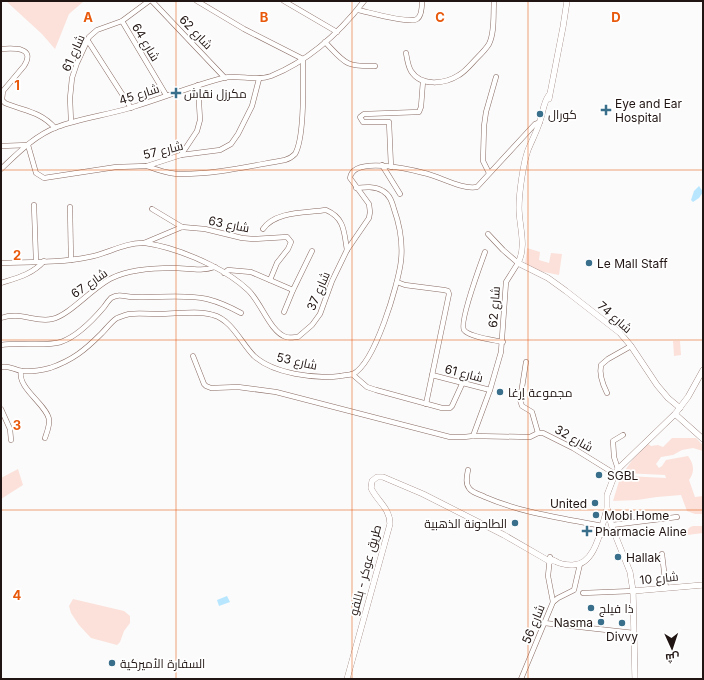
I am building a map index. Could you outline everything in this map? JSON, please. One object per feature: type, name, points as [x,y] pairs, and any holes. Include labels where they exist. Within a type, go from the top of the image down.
[{"type":"street","name":"شارع 61","points":[[71,122],[70,98],[72,78],[77,63],[88,40],[97,30],[122,21],[151,1]]},
{"type":"street","name":"شارع 62","points":[[151,1],[225,78]]},
{"type":"street","points":[[147,166],[162,172],[192,174],[290,158],[297,150],[301,130],[303,59],[197,1]]},
{"type":"street","points":[[284,1],[337,32]]},
{"type":"street","name":"شارع 45","points":[[1,169],[28,144],[55,128],[71,122],[131,108],[166,95],[225,78],[259,79],[277,73],[303,59],[325,42],[358,10],[364,1]]},
{"type":"street","points":[[358,10],[404,20],[415,20],[421,13],[422,1]]},
{"type":"street","points":[[406,53],[409,68],[417,78],[423,81],[437,82],[454,78],[464,72],[488,45],[492,34],[494,1]]},
{"type":"street","name":"شارع 62","points":[[473,436],[490,390],[502,342],[506,282],[521,257],[523,248],[519,207],[524,173],[528,151],[540,122],[543,107],[549,95],[555,71],[567,1]]},
{"type":"street","name":"شارع 64","points":[[122,21],[166,95]]},
{"type":"street","points":[[88,40],[131,108]]},
{"type":"street","points":[[325,42],[351,65],[375,66]]},
{"type":"street","points":[[1,49],[22,49],[28,57],[24,66],[3,91],[2,100],[47,119],[55,128]]},
{"type":"street","points":[[489,173],[483,161],[484,126],[486,112],[496,77]]},
{"type":"street","name":"شارع 57","points":[[28,144],[36,173],[44,178],[110,168],[147,166],[181,155],[220,150],[231,144],[247,118],[252,106],[259,79]]},
{"type":"street","points":[[391,167],[389,122],[363,122],[360,117],[364,114],[419,112],[421,110],[423,81]]},
{"type":"street","points":[[181,155],[198,131],[200,120],[198,85]]},
{"type":"street","points":[[463,382],[454,404],[450,408],[442,408],[366,387],[352,374],[360,369],[368,359],[378,340],[397,282],[401,260],[402,241],[400,225],[391,199],[387,194],[377,188],[356,188],[350,178],[350,175],[355,169],[368,165],[382,165],[424,172],[472,188],[477,187],[535,124],[540,122]]},
{"type":"street","points":[[1,146],[28,144]]},
{"type":"street","points":[[382,165],[400,194]]},
{"type":"street","name":"شارع 37","points":[[1,263],[71,260],[97,255],[131,244],[144,243],[168,248],[191,255],[215,268],[249,291],[272,325],[280,333],[286,337],[298,337],[312,325],[320,314],[332,281],[347,250],[369,218],[370,204],[356,188]]},
{"type":"street","points":[[34,205],[36,261]]},
{"type":"street","points":[[70,207],[71,260]]},
{"type":"street","points":[[152,209],[182,227]]},
{"type":"street","points":[[263,229],[267,223],[275,218],[326,210],[334,213],[339,218],[343,229],[347,250]]},
{"type":"street","points":[[144,243],[182,227]]},
{"type":"street","name":"شارع 63","points":[[182,227],[242,238],[253,239],[287,237],[291,242],[277,263],[270,280]]},
{"type":"street","points":[[488,234],[518,263]]},
{"type":"street","points":[[284,312],[312,251]]},
{"type":"street","points":[[485,252],[470,297],[463,326],[465,331],[473,335],[502,342]]},
{"type":"street","points":[[1,283],[29,273],[44,261]]},
{"type":"street","name":"شارع 74","points":[[518,263],[548,278],[620,333],[631,346],[657,385],[668,398],[680,408]]},
{"type":"street","name":"شارع 67","points":[[1,318],[13,315],[49,320],[58,318],[95,288],[112,278],[132,271],[174,268],[205,270],[215,268]]},
{"type":"street","points":[[224,274],[228,270],[252,272],[293,290]]},
{"type":"street","points":[[397,282],[405,285],[444,290],[449,293],[449,299],[426,404]]},
{"type":"street","points":[[1,345],[14,343],[56,343],[62,341],[84,327],[109,300],[116,295],[131,297],[187,297],[206,299],[226,305],[241,313]]},
{"type":"street","name":"شارع 53","points":[[1,367],[9,366],[21,371],[50,368],[83,351],[116,318],[128,314],[199,313],[213,315],[225,322],[245,347],[255,357],[267,365],[295,373],[327,378],[352,374]]},
{"type":"street","points":[[607,393],[600,370],[601,365],[608,358],[631,346]]},
{"type":"street","name":"شارع 32","points":[[193,356],[204,384],[207,387],[238,387],[266,390],[450,437],[530,437],[538,433],[548,434],[597,462],[617,471]]},
{"type":"street","points":[[526,362],[520,400],[522,406],[532,412],[538,433]]},
{"type":"street","points":[[583,592],[633,591],[630,572],[613,529],[607,508],[607,495],[617,471],[675,414],[703,370]]},
{"type":"street","points":[[21,371],[20,374],[23,384],[49,417],[49,425],[45,438]]},
{"type":"street","name":"شارع 61","points":[[432,375],[490,390]]},
{"type":"street","points":[[1,409],[10,429],[11,440]]},
{"type":"street","points":[[675,414],[703,439]]},
{"type":"street","points":[[617,471],[613,441],[622,435]]},
{"type":"street","points":[[468,470],[466,484],[469,489],[523,510],[613,529],[677,517]]},
{"type":"street","name":"طريق عوكر - بللفو","points":[[347,679],[390,524],[390,518],[387,510],[371,488],[374,478],[382,477],[424,494],[549,559]]},
{"type":"street","points":[[553,602],[548,576],[549,559],[570,565],[580,564],[593,552],[607,508]]},
{"type":"street","points":[[599,535],[607,533],[613,529]]},
{"type":"street","points":[[662,554],[666,588]]},
{"type":"street","name":"شارع 56","points":[[521,679],[553,602],[574,590],[580,564]]},
{"type":"street","name":"شارع 10","points":[[635,679],[633,591],[703,585]]},
{"type":"street","points":[[544,623],[634,633]]},
{"type":"shaded area","points":[[6,1],[84,1],[69,14],[55,49],[42,34]]},
{"type":"shaded area","points":[[527,248],[540,252],[539,260],[549,263],[551,253],[562,254],[559,275],[539,271],[525,265]]},
{"type":"shaded area","points":[[673,341],[680,341],[681,355],[674,356]]},
{"type":"shaded area","points":[[672,438],[696,438],[703,445],[703,451],[693,448],[682,450],[673,455],[661,457],[656,464],[659,468],[666,460],[688,456],[692,462],[693,468],[689,480],[695,497],[703,496],[703,514],[695,514],[687,511],[681,495],[613,501],[620,478],[626,476],[666,478],[665,475],[623,473],[633,459],[648,444],[651,446],[658,445],[663,447]]},
{"type":"shaded area","points":[[18,469],[23,485],[1,499],[1,478]]},
{"type":"shaded area","points":[[693,526],[703,526],[703,533],[687,535],[688,529]]},
{"type":"shaded area","points":[[73,599],[124,611],[130,616],[130,623],[124,631],[120,642],[117,645],[91,638],[79,625],[71,613],[69,606]]},
{"type":"water","points":[[699,186],[703,192],[699,198],[693,202],[691,200],[694,191]]},
{"type":"water","points":[[227,596],[230,602],[219,606],[217,600]]},
{"type":"place","name":"مكرزل نقاش","points":[[176,93]]},
{"type":"place","name":"Eye and Ear Hospital","points":[[606,110]]},
{"type":"place","name":"كورال","points":[[540,114]]},
{"type":"place","name":"Le Mall Staff","points":[[589,263]]},
{"type":"place","name":"مجموعة إرغا","points":[[500,392]]},
{"type":"place","name":"SGBL","points":[[599,475]]},
{"type":"place","name":"United","points":[[595,503]]},
{"type":"place","name":"Mobi Home","points":[[596,515]]},
{"type":"place","name":"الطاحونة الذهبية","points":[[515,523]]},
{"type":"place","name":"Pharmacie Aline","points":[[587,531]]},
{"type":"place","name":"Hallak","points":[[618,557]]},
{"type":"place","name":"ذا فيلج","points":[[591,608]]},
{"type":"place","name":"Nasma","points":[[601,622]]},
{"type":"place","name":"Divvy","points":[[622,623]]},
{"type":"place","name":"السفارة الأميركية","points":[[112,663]]}]
